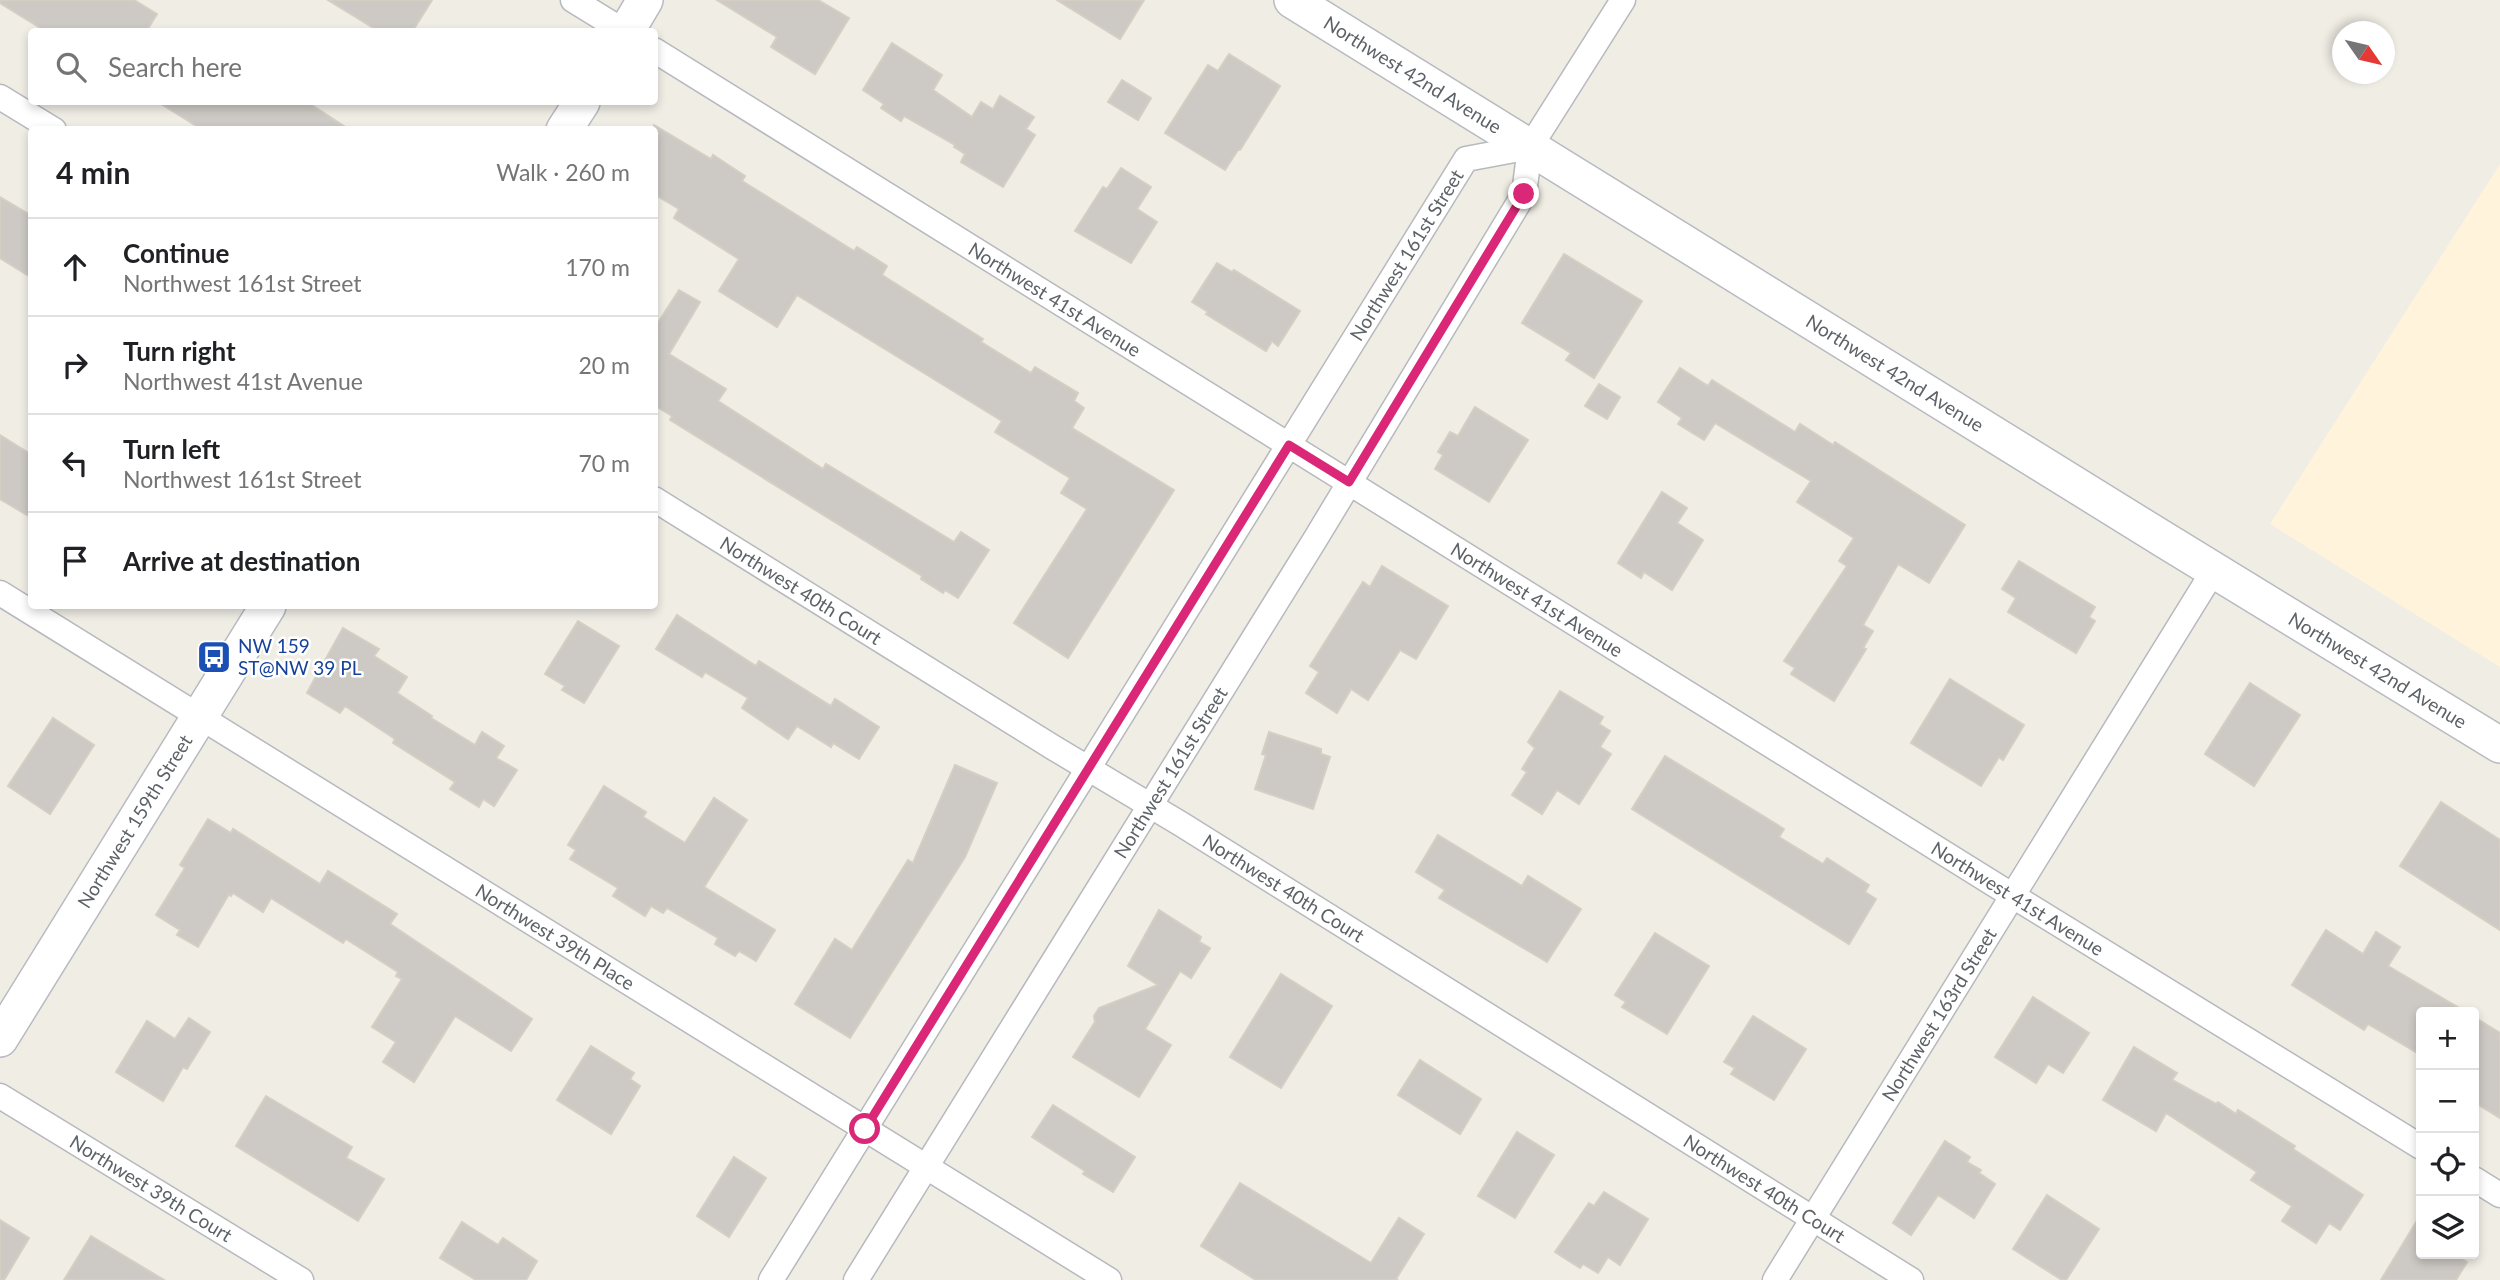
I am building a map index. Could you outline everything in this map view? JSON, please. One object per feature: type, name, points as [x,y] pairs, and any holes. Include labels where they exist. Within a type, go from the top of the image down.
[{"type":"street","points":[[573,0],[618,28]]},
{"type":"street","points":[[628,28],[645,0]]},
{"type":"street","name":"Northwest 42nd Avenue","points":[[1292,0],[2500,745]]},
{"type":"street","points":[[1530,147],[1623,0]]},
{"type":"street","name":"Northwest 41st Avenue","points":[[658,52],[2013,897],[2416,1144]]},
{"type":"street","points":[[0,97],[47,126]]},
{"type":"street","points":[[567,126],[580,105]]},
{"type":"street","name":"Northwest 161st Street","points":[[771,1280],[1466,159],[1530,147],[1524,194],[1316,538],[856,1280]]},
{"type":"street","name":"Northwest 40th Court","points":[[658,501],[1911,1280]]},
{"type":"street","name":"Northwest 163rd Street","points":[[1775,1280],[2214,570]]},
{"type":"street","name":"Northwest 39th Place","points":[[0,593],[1109,1280]]},
{"type":"street","name":"Northwest 159th Street","points":[[0,1039],[266,609]]},
{"type":"street","name":"Northwest 39th Court","points":[[0,1096],[301,1280]]},
{"type":"street","points":[[2479,1182],[2500,1195]]},
{"type":"shaded area","points":[[2500,164],[2500,667],[2270,524]]},
{"type":"building","points":[[0,0],[134,0],[157,14],[148,28],[41,28],[0,3]]},
{"type":"building","points":[[328,0],[432,0],[414,28],[374,28]]},
{"type":"building","points":[[717,0],[818,0],[849,18],[815,74],[771,47],[777,37]]},
{"type":"building","points":[[1057,0],[1144,0],[1120,39]]},
{"type":"building","points":[[892,43],[942,75],[933,90],[972,117],[981,102],[993,109],[1000,96],[1034,117],[1026,129],[1035,135],[1003,187],[961,162],[965,154],[954,147],[955,145],[904,116],[901,121],[881,108],[884,104],[863,90]]},
{"type":"building","points":[[1229,54],[1280,86],[1225,170],[1165,133],[1208,65],[1218,71]]},
{"type":"building","points":[[1122,80],[1151,98],[1138,120],[1108,102]]},
{"type":"building","points":[[163,105],[312,105],[344,126],[197,126]]},
{"type":"building","points":[[658,127],[711,159],[713,155],[745,176],[742,181],[854,251],[857,247],[887,266],[882,275],[983,339],[981,342],[1031,373],[1035,367],[1078,393],[1074,401],[1084,408],[1072,428],[1174,490],[1068,658],[1014,623],[1087,509],[1061,493],[1070,478],[995,432],[1002,421],[797,295],[777,327],[719,291],[739,259],[674,218],[679,209],[658,196]]},
{"type":"building","points":[[1121,168],[1151,187],[1137,209],[1157,222],[1131,263],[1075,231],[1103,187],[1107,189]]},
{"type":"building","points":[[0,197],[28,214],[28,276],[0,258]]},
{"type":"building","points":[[1564,254],[1642,301],[1594,378],[1566,360],[1571,353],[1522,323]]},
{"type":"building","points":[[1217,263],[1232,272],[1234,270],[1300,311],[1278,346],[1272,341],[1266,351],[1206,314],[1208,312],[1192,302]]},
{"type":"building","points":[[679,290],[700,302],[669,354],[726,389],[718,401],[823,469],[826,464],[954,542],[961,532],[989,550],[958,598],[945,590],[943,593],[921,579],[922,576],[670,420],[672,416],[658,407],[658,323]]},
{"type":"building","points":[[1680,368],[1708,386],[1712,380],[1795,432],[1800,424],[1833,445],[1835,442],[1965,525],[1929,583],[1898,564],[1863,625],[1873,631],[1863,648],[1866,649],[1834,701],[1791,674],[1795,668],[1784,661],[1847,566],[1839,561],[1854,538],[1797,502],[1811,481],[1715,423],[1704,440],[1678,424],[1682,418],[1658,402]]},
{"type":"building","points":[[1599,384],[1620,397],[1607,419],[1585,406]]},
{"type":"building","points":[[1475,407],[1528,440],[1489,502],[1435,469],[1443,455],[1438,452],[1450,432],[1458,436]]},
{"type":"building","points":[[0,435],[28,452],[28,516],[0,499]]},
{"type":"building","points":[[1662,492],[1687,508],[1677,523],[1703,540],[1672,590],[1644,572],[1641,578],[1618,563]]},
{"type":"building","points":[[2019,561],[2095,607],[2089,617],[2095,621],[2076,653],[2008,612],[2016,598],[2002,589]]},
{"type":"building","points":[[1382,566],[1448,606],[1416,659],[1400,650],[1368,700],[1351,689],[1337,713],[1306,693],[1319,672],[1310,666],[1363,582],[1370,587]]},
{"type":"building","points":[[677,615],[756,666],[759,661],[831,706],[835,699],[879,727],[859,759],[833,743],[831,747],[797,726],[788,739],[742,708],[748,698],[705,672],[702,677],[656,649]]},
{"type":"building","points":[[578,621],[619,646],[584,703],[562,690],[565,686],[545,674]]},
{"type":"building","points":[[343,628],[379,649],[374,656],[407,677],[397,693],[432,716],[431,718],[475,745],[482,732],[504,746],[496,758],[517,770],[494,806],[483,799],[479,807],[450,789],[455,782],[393,743],[395,739],[345,706],[340,713],[307,693]]},
{"type":"building","points":[[1950,679],[2024,725],[2003,760],[1999,757],[1981,786],[1911,743]]},
{"type":"building","points":[[2250,683],[2300,715],[2254,786],[2205,754]]},
{"type":"building","points":[[1560,691],[1603,717],[1599,724],[1610,731],[1600,747],[1611,754],[1579,804],[1557,790],[1542,814],[1512,795],[1527,772],[1522,769],[1535,748],[1528,742]]},
{"type":"building","points":[[53,718],[94,745],[50,814],[8,786]]},
{"type":"building","points":[[1269,732],[1321,749],[1321,754],[1330,757],[1313,809],[1255,789],[1266,755],[1262,754]]},
{"type":"building","points":[[1665,756],[1784,829],[1779,837],[1823,864],[1827,858],[1869,885],[1865,892],[1876,899],[1849,944],[1632,809]]},
{"type":"building","points":[[955,765],[997,783],[965,857],[850,1038],[795,1004],[835,939],[852,950],[908,860],[913,863]]},
{"type":"building","points":[[604,786],[646,812],[643,817],[685,843],[714,798],[747,820],[704,887],[775,930],[756,961],[739,951],[735,956],[715,944],[718,938],[667,908],[663,913],[651,906],[645,916],[613,896],[618,888],[570,859],[576,850],[568,845]]},
{"type":"building","points":[[2441,802],[2500,840],[2500,930],[2400,866]]},
{"type":"building","points":[[208,819],[231,833],[233,829],[320,884],[328,871],[397,914],[390,924],[532,1019],[511,1051],[455,1016],[414,1082],[383,1062],[396,1042],[372,1027],[402,979],[396,976],[398,972],[346,939],[343,943],[271,898],[263,912],[233,893],[231,896],[229,894],[198,947],[177,935],[180,930],[156,915],[185,868],[180,865]]},
{"type":"building","points":[[1438,835],[1522,886],[1528,876],[1581,909],[1547,962],[1439,898],[1445,890],[1416,872]]},
{"type":"building","points":[[1159,910],[1201,937],[1199,942],[1210,948],[1191,978],[1180,971],[1145,1029],[1171,1045],[1139,1097],[1073,1057],[1095,1022],[1094,1016],[1099,1008],[1158,985],[1128,966]]},
{"type":"building","points":[[2326,930],[2363,954],[2376,932],[2400,947],[2388,966],[2458,1007],[2416,1007],[2416,1052],[2368,1024],[2364,1030],[2292,985]]},
{"type":"building","points":[[1655,933],[1709,966],[1667,1034],[1622,1007],[1626,1002],[1615,995]]},
{"type":"building","points":[[1281,974],[1332,1006],[1281,1088],[1230,1057]]},
{"type":"building","points":[[2033,997],[2089,1033],[2063,1073],[2048,1064],[2036,1083],[1995,1057]]},
{"type":"building","points":[[1753,1016],[1806,1049],[1774,1100],[1731,1074],[1735,1068],[1724,1062]]},
{"type":"building","points":[[189,1018],[210,1032],[187,1069],[183,1067],[163,1101],[116,1072],[147,1021],[175,1039]]},
{"type":"building","points":[[2479,1020],[2500,1033],[2500,1118],[2479,1105]]},
{"type":"building","points":[[591,1046],[634,1073],[630,1079],[640,1086],[611,1134],[557,1100]]},
{"type":"building","points":[[2134,1047],[2177,1073],[2172,1080],[2216,1104],[2218,1102],[2236,1114],[2238,1110],[2295,1146],[2293,1149],[2363,1195],[2340,1230],[2329,1223],[2316,1243],[2282,1221],[2292,1206],[2251,1180],[2257,1172],[2166,1113],[2156,1131],[2103,1100]]},
{"type":"building","points":[[1420,1060],[1481,1099],[1460,1134],[1398,1095]]},
{"type":"building","points":[[266,1096],[352,1147],[346,1158],[384,1179],[358,1221],[236,1146]]},
{"type":"building","points":[[1053,1105],[1135,1157],[1113,1192],[1032,1137]]},
{"type":"building","points":[[1517,1132],[1554,1155],[1515,1218],[1478,1196]]},
{"type":"building","points":[[1945,1141],[1970,1157],[1967,1162],[1981,1170],[1979,1173],[1995,1184],[1974,1218],[1938,1195],[1911,1235],[1893,1223]]},
{"type":"building","points":[[734,1157],[766,1178],[729,1237],[697,1216]]},
{"type":"building","points":[[1240,1183],[1371,1263],[1399,1218],[1424,1234],[1396,1279],[1398,1280],[1256,1280],[1201,1246]]},
{"type":"building","points":[[1604,1192],[1648,1219],[1620,1265],[1608,1257],[1598,1273],[1583,1264],[1580,1268],[1555,1252],[1589,1203],[1594,1206]]},
{"type":"building","points":[[2047,1195],[2099,1229],[2066,1280],[2013,1249]]},
{"type":"building","points":[[0,1220],[29,1238],[4,1280],[0,1280]]},
{"type":"building","points":[[462,1222],[498,1245],[503,1238],[537,1261],[526,1280],[476,1280],[440,1258]]},
{"type":"building","points":[[2416,1222],[2416,1259],[2462,1259],[2467,1262],[2456,1280],[2381,1280]]},
{"type":"building","points":[[91,1236],[164,1280],[64,1280]]},
{"type":"place","name":"NW 159 ST@NW 39 PL","points":[[214,657]]},
{"type":"route","points":[[865,1129],[1289,445],[1349,482],[1524,194]]}]
